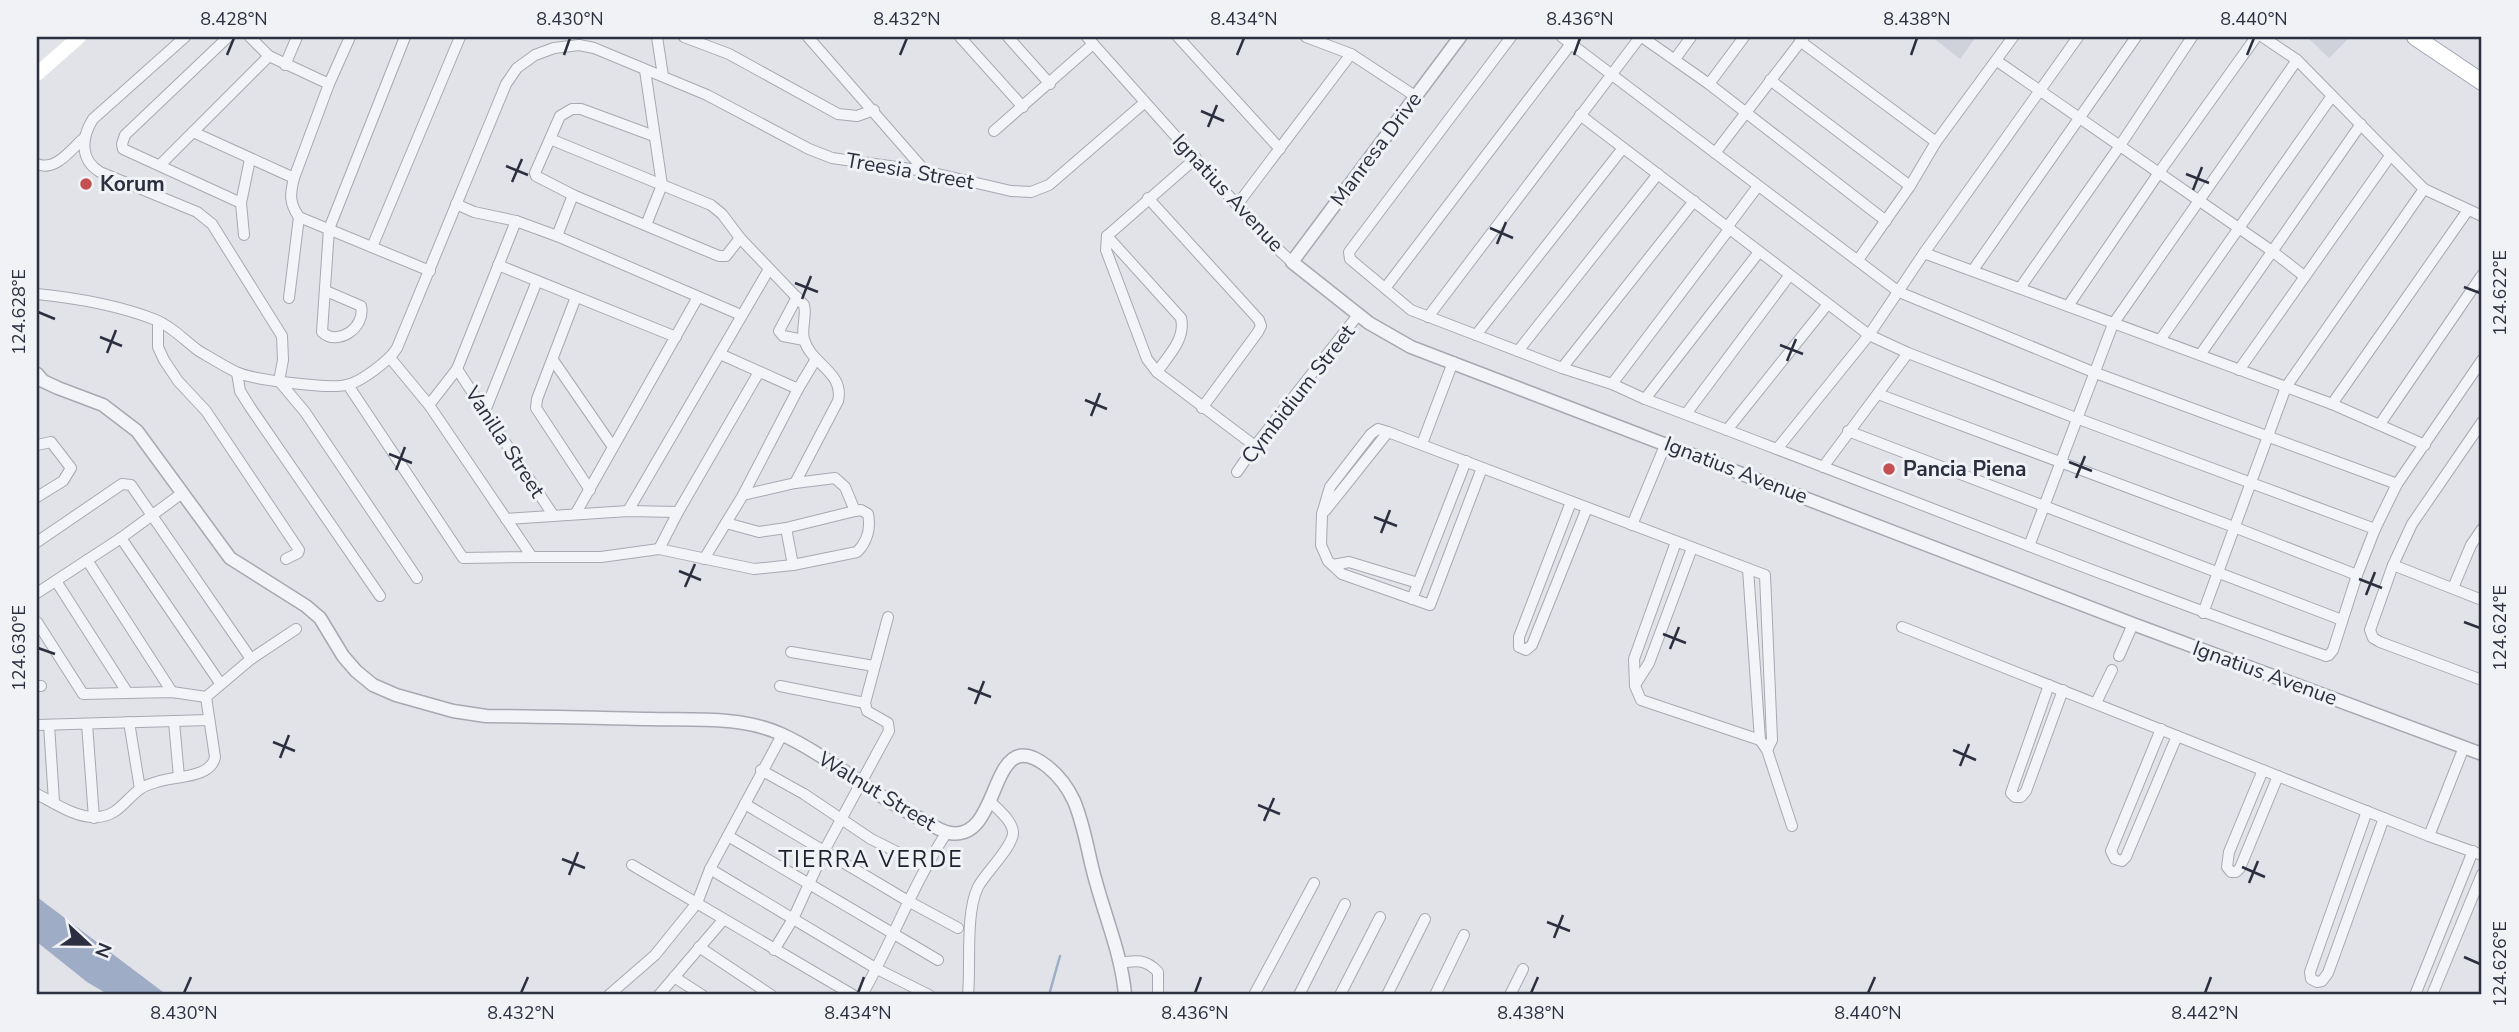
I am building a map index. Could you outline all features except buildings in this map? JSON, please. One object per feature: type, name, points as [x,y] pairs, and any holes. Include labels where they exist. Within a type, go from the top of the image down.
[{"type":"main road","points":[[37,74],[79,37]]},
{"type":"main road","points":[[2415,37],[2482,82]]},
{"type":"street","points":[[185,37],[93,119],[83,147],[93,168],[197,212],[212,224],[282,336],[284,360],[279,381]]},
{"type":"street","points":[[228,37],[123,139],[123,149],[241,203]]},
{"type":"street","points":[[250,37],[269,56],[329,84]]},
{"type":"street","points":[[285,65],[297,37]]},
{"type":"street","points":[[350,37],[329,84],[294,178],[290,194],[292,207],[299,217],[430,271]]},
{"type":"street","points":[[326,291],[355,302],[361,306],[363,313],[354,329],[335,339],[329,338],[323,332],[329,229],[405,37]]},
{"type":"street","points":[[372,247],[460,37]]},
{"type":"street","points":[[37,294],[107,306],[158,321],[199,351],[237,373],[258,379],[348,385],[391,359],[404,335],[506,83],[517,68],[535,55],[554,48],[550,37]]},
{"type":"street","points":[[657,37],[663,76]]},
{"type":"street","points":[[684,37],[729,54],[838,114],[856,116],[874,110]]},
{"type":"street","points":[[808,37],[925,171]]},
{"type":"street","points":[[960,37],[1023,107]]},
{"type":"street","points":[[1008,37],[1050,84]]},
{"type":"street","points":[[1178,37],[1280,149]]},
{"type":"street","points":[[1306,37],[1351,54],[1416,96]]},
{"type":"street","points":[[1511,37],[1349,252],[1350,259],[1402,303],[1428,317],[1612,384],[2029,547],[2326,656],[2333,650],[2357,575],[2397,484],[2482,360]]},
{"type":"street","points":[[1428,317],[1641,37],[1709,84],[1886,220]]},
{"type":"street","points":[[1675,59],[1691,37]]},
{"type":"street","points":[[1709,84],[1744,37]]},
{"type":"street","points":[[1858,260],[1910,186],[1936,142],[2013,37]]},
{"type":"street","points":[[1777,449],[1870,335],[1924,253],[2078,37]]},
{"type":"street","points":[[1973,271],[2136,37]]},
{"type":"street","points":[[2020,288],[2192,37]]},
{"type":"street","points":[[2068,306],[2256,37]]},
{"type":"street","points":[[2263,37],[2297,60],[2424,189],[2482,216]]},
{"type":"street","name":"Manresa Drive","points":[[1292,262],[1416,96],[1455,39]]},
{"type":"street","points":[[1386,287],[1570,39],[1611,74],[1899,292],[2093,372],[2397,484]]},
{"type":"street","points":[[1715,153],[1802,39],[1936,142]]},
{"type":"street","points":[[994,131],[1050,84],[1090,41]]},
{"type":"street","name":"Ignatius Avenue","points":[[1090,41],[1269,241],[1358,316],[1396,340],[2133,624],[2482,754]]},
{"type":"street","name":"Treesia Street","points":[[554,48],[579,45],[594,48],[707,95],[809,149],[832,158],[925,171],[1011,191],[1031,192],[1057,179],[1143,103]]},
{"type":"street","points":[[1237,205],[1351,54]]},
{"type":"street","points":[[160,165],[269,56]]},
{"type":"street","points":[[2029,547],[2113,324],[2297,60]]},
{"type":"street","points":[[1997,61],[2272,251],[2304,276]]},
{"type":"street","points":[[645,70],[662,184],[646,225]]},
{"type":"street","points":[[1770,80],[1910,186]]},
{"type":"street","points":[[2160,340],[2332,96]]},
{"type":"street","points":[[654,136],[581,109],[572,109],[560,117],[536,176],[573,195],[723,257],[740,238]]},
{"type":"street","points":[[1580,115],[1870,335],[1908,353],[2076,418],[2375,529]]},
{"type":"street","points":[[2200,355],[2361,124]]},
{"type":"street","points":[[193,132],[294,178]]},
{"type":"street","points":[[37,164],[50,167],[85,137]]},
{"type":"street","points":[[550,139],[716,208],[805,308],[804,340],[816,359],[839,384],[841,391],[795,483]]},
{"type":"street","points":[[1476,335],[1623,148]]},
{"type":"street","points":[[2239,370],[2390,156]]},
{"type":"street","points":[[1196,158],[1107,236],[1105,246],[1147,359],[1157,372],[1255,446]]},
{"type":"street","points":[[244,235],[241,203],[250,159]]},
{"type":"street","points":[[1518,351],[1658,174]]},
{"type":"street","points":[[1612,384],[1758,186]]},
{"type":"street","points":[[2203,613],[2286,387],[2424,189]]},
{"type":"street","points":[[557,236],[573,195]]},
{"type":"street","points":[[1148,198],[1259,320],[1261,326],[1202,408]]},
{"type":"street","points":[[1562,368],[1694,201]]},
{"type":"street","points":[[456,204],[474,212],[516,221],[557,236],[741,315]]},
{"type":"street","points":[[2332,404],[2468,210]]},
{"type":"street","points":[[289,298],[299,217]]},
{"type":"street","points":[[429,405],[457,369],[516,221]]},
{"type":"street","points":[[1107,236],[1181,318],[1181,337],[1157,372]]},
{"type":"street","points":[[1645,399],[1759,252]]},
{"type":"street","points":[[1924,253],[2332,404],[2425,445]]},
{"type":"street","points":[[498,265],[676,337]]},
{"type":"street","points":[[628,511],[769,269]]},
{"type":"street","points":[[2380,424],[2482,275]]},
{"type":"street","points":[[1686,414],[1789,276]]},
{"type":"street","points":[[485,411],[537,281]]},
{"type":"street","points":[[576,297],[537,399],[538,413],[590,490]]},
{"type":"street","points":[[576,513],[698,297]]},
{"type":"street","points":[[797,297],[779,331],[783,336],[804,340]]},
{"type":"street","points":[[1727,430],[1827,305]]},
{"type":"street","name":"Cymbidium Street","points":[[1237,472],[1358,316]]},
{"type":"street","points":[[158,321],[158,347],[164,360],[178,381],[206,411],[299,550],[286,559]]},
{"type":"street","points":[[1823,467],[1908,353]]},
{"type":"street","points":[[720,354],[798,389]]},
{"type":"street","points":[[391,359],[429,405],[532,557]]},
{"type":"street","points":[[704,559],[743,495],[816,359]]},
{"type":"street","points":[[553,360],[613,447]]},
{"type":"street","points":[[1422,444],[1453,362]]},
{"type":"street","name":"Vanilla Street","points":[[457,369],[553,515]]},
{"type":"street","points":[[659,549],[759,372]]},
{"type":"street","points":[[237,373],[240,391],[250,407],[380,596]]},
{"type":"street","name":"Walnut Street","points":[[37,374],[43,381],[103,405],[136,431],[230,558],[306,606],[320,618],[329,635],[356,671],[373,685],[396,695],[453,711],[485,716],[704,721],[753,725],[782,734],[860,784],[947,832],[965,831],[977,823],[1009,761],[1020,755],[1032,757],[1049,768],[1066,786],[1080,817],[1119,963]]},
{"type":"street","points":[[279,381],[304,412],[417,578]]},
{"type":"street","points":[[348,385],[463,558],[601,558],[659,549],[748,569],[793,565],[857,552],[868,534],[870,521],[865,512],[855,511],[759,532],[726,523]]},
{"type":"street","points":[[1878,394],[2357,575]]},
{"type":"street","points":[[2482,422],[2413,524],[2393,565],[2370,630],[2374,638],[2482,680]]},
{"type":"street","points":[[1482,468],[1430,605],[1342,574],[1328,561],[1321,545],[1322,514],[1330,487],[1371,434],[1378,429],[1422,444],[1767,577],[1772,740],[1768,751]]},
{"type":"street","points":[[1848,432],[2342,620]]},
{"type":"street","points":[[37,445],[51,442],[71,468],[63,481],[37,498]]},
{"type":"street","points":[[1632,525],[1666,443]]},
{"type":"street","points":[[1412,599],[1466,461]]},
{"type":"street","points":[[743,495],[795,483],[835,478],[845,487],[855,511]]},
{"type":"street","points":[[37,542],[122,484],[131,485],[251,659]]},
{"type":"street","points":[[37,593],[121,538],[181,494]]},
{"type":"street","points":[[1571,502],[1519,637],[1519,647],[1526,650],[1532,645],[1587,508]]},
{"type":"street","points":[[506,519],[576,513],[678,512]]},
{"type":"street","points":[[786,528],[793,565]]},
{"type":"street","points":[[2453,588],[2471,545],[2482,528]]},
{"type":"street","points":[[121,538],[220,683]]},
{"type":"street","points":[[1676,542],[1634,659],[1635,686],[1641,700],[1760,740]]},
{"type":"street","points":[[1635,686],[1649,663],[1692,548]]},
{"type":"street","points":[[88,560],[172,691]]},
{"type":"street","points":[[1333,565],[1349,562],[1418,583]]},
{"type":"street","points":[[2393,565],[2482,600]]},
{"type":"street","points":[[1748,569],[1760,740],[1768,751],[1792,826]]},
{"type":"street","points":[[56,581],[127,692]]},
{"type":"street","points":[[774,950],[793,919],[824,851],[887,737],[888,723],[867,711],[864,703],[888,617]]},
{"type":"street","points":[[37,622],[80,692],[85,695],[172,691],[206,697]]},
{"type":"street","points":[[2119,656],[2133,624]]},
{"type":"street","points":[[1902,626],[2477,853],[2416,995]]},
{"type":"street","points":[[206,697],[251,659],[296,629]]},
{"type":"street","points":[[791,652],[874,666]]},
{"type":"street","points":[[2096,704],[2112,670]]},
{"type":"street","points":[[2049,685],[2011,793],[2015,797],[2021,797],[2026,791],[2063,690]]},
{"type":"street","points":[[780,686],[864,703]]},
{"type":"street","points":[[37,794],[73,813],[94,818],[117,811],[140,789],[208,770],[214,762],[206,697]]},
{"type":"street","points":[[37,725],[209,720]]},
{"type":"street","points":[[129,722],[140,789]]},
{"type":"street","points":[[174,722],[179,777]]},
{"type":"street","points":[[87,724],[94,818]]},
{"type":"street","points":[[49,725],[54,801]]},
{"type":"street","points":[[2161,729],[2120,825],[2111,851],[2115,859],[2122,861],[2126,857],[2177,736]]},
{"type":"street","points":[[609,995],[655,955],[696,903],[710,869],[782,734]]},
{"type":"street","points":[[2430,836],[2464,747]]},
{"type":"street","points":[[761,770],[871,839],[925,866]]},
{"type":"street","points":[[2263,770],[2229,852],[2227,867],[2231,872],[2240,869],[2278,776]]},
{"type":"street","points":[[968,995],[974,897],[985,875],[1013,834],[1010,824],[990,802]]},
{"type":"street","points":[[745,804],[958,928]]},
{"type":"street","points":[[2367,811],[2310,972],[2311,979],[2317,982],[2322,981],[2328,973],[2384,818]]},
{"type":"street","points":[[862,995],[925,866],[947,832]]},
{"type":"street","points":[[728,836],[938,960]]},
{"type":"street","points":[[632,864],[853,995]]},
{"type":"street","points":[[710,869],[877,969],[929,995]]},
{"type":"street","points":[[2432,995],[2482,874]]},
{"type":"street","points":[[1254,995],[1314,883]]},
{"type":"street","points":[[1299,995],[1345,904]]},
{"type":"street","points":[[1340,995],[1380,917]]},
{"type":"street","points":[[1387,995],[1425,919]]},
{"type":"street","points":[[659,995],[723,920]]},
{"type":"street","points":[[1435,995],[1464,935]]},
{"type":"street","points":[[699,947],[771,995]]},
{"type":"street","points":[[1125,995],[1119,963],[1137,960],[1150,964],[1158,972],[1158,995]]},
{"type":"street","points":[[1510,995],[1523,969]]},
{"type":"street","points":[[674,977],[702,995]]},
{"type":"shaded area","points":[[1932,37],[1976,37],[1960,59]]},
{"type":"shaded area","points":[[2307,37],[2350,37],[2329,58]]},
{"type":"water","points":[[37,897],[167,995],[109,995],[87,982],[37,942]]},
{"type":"waterway","points":[[1049,995],[1060,956]]},
{"type":"place","name":"Korum","points":[[86,184]]},
{"type":"place","name":"Pancia Piena","points":[[1889,469]]},
{"type":"district","name":"TIERRA VERDE","points":[[871,859]]}]
